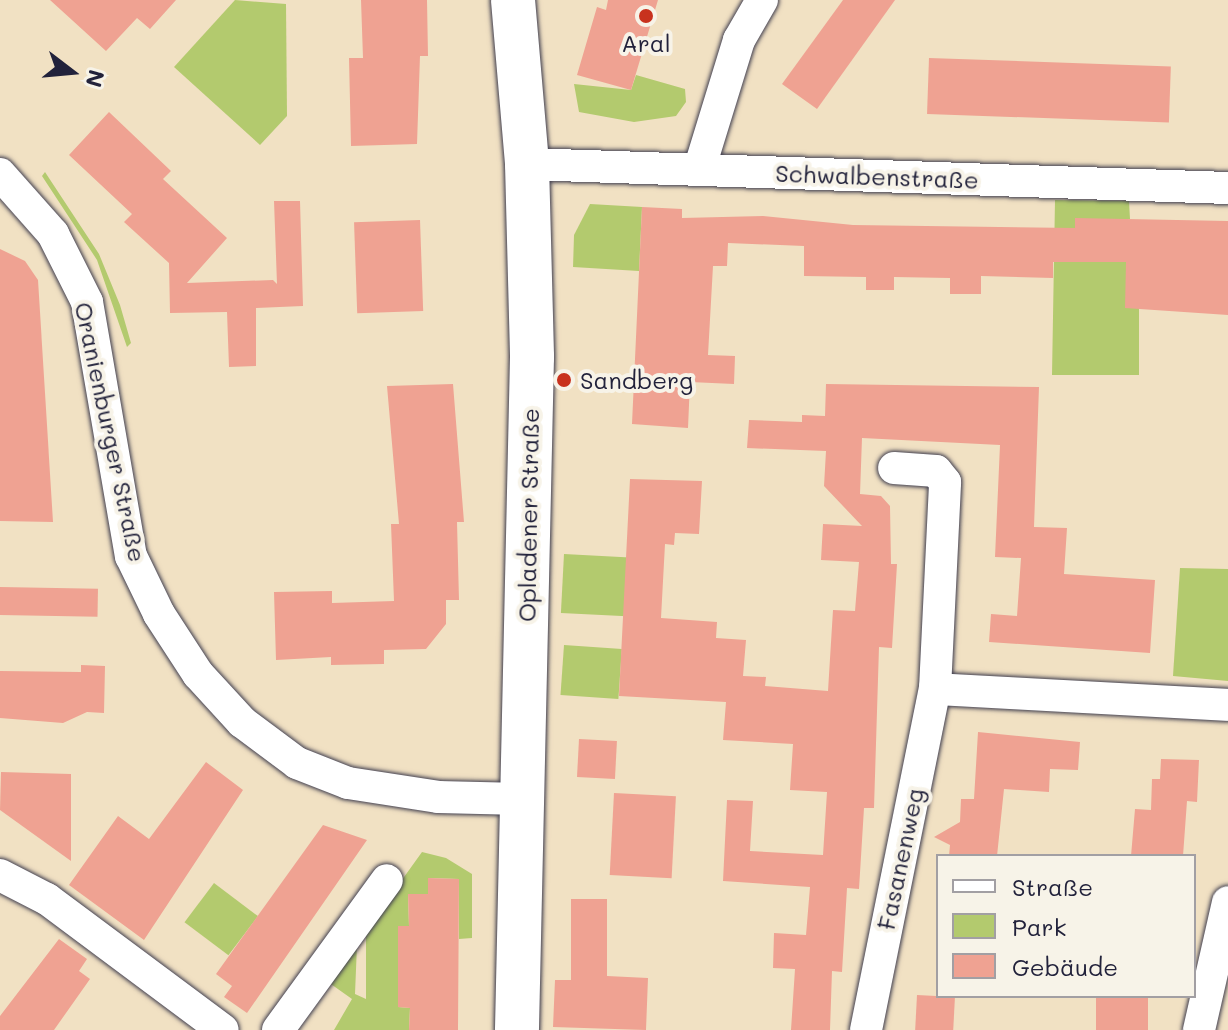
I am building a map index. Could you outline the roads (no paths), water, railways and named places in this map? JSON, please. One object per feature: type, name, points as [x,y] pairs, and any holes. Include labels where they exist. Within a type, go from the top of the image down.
[{"type":"street","name":"Opladener Straße","points":[[513,0],[527,164],[532,357],[517,1030]]},
{"type":"street","points":[[699,170],[739,40],[762,0]]},
{"type":"street","name":"Schwalbenstraße","points":[[527,164],[1228,188]]},
{"type":"street","name":"Oranienburger Straße","points":[[0,174],[53,234],[87,302],[131,556],[159,614],[198,674],[242,722],[297,763],[348,783],[438,797],[522,799]]},
{"type":"street","name":"Fasanenweg","points":[[866,1030],[935,689],[945,482],[936,471],[894,468]]},
{"type":"street","points":[[935,689],[1228,705]]},
{"type":"street","points":[[0,875],[47,899],[223,1030]]},
{"type":"street","points":[[278,1030],[387,880]]},
{"type":"street","points":[[1199,1030],[1228,902]]},
{"type":"place","name":"Aral","points":[[646,16]]},
{"type":"place","name":"Sandberg","points":[[564,380]]}]
